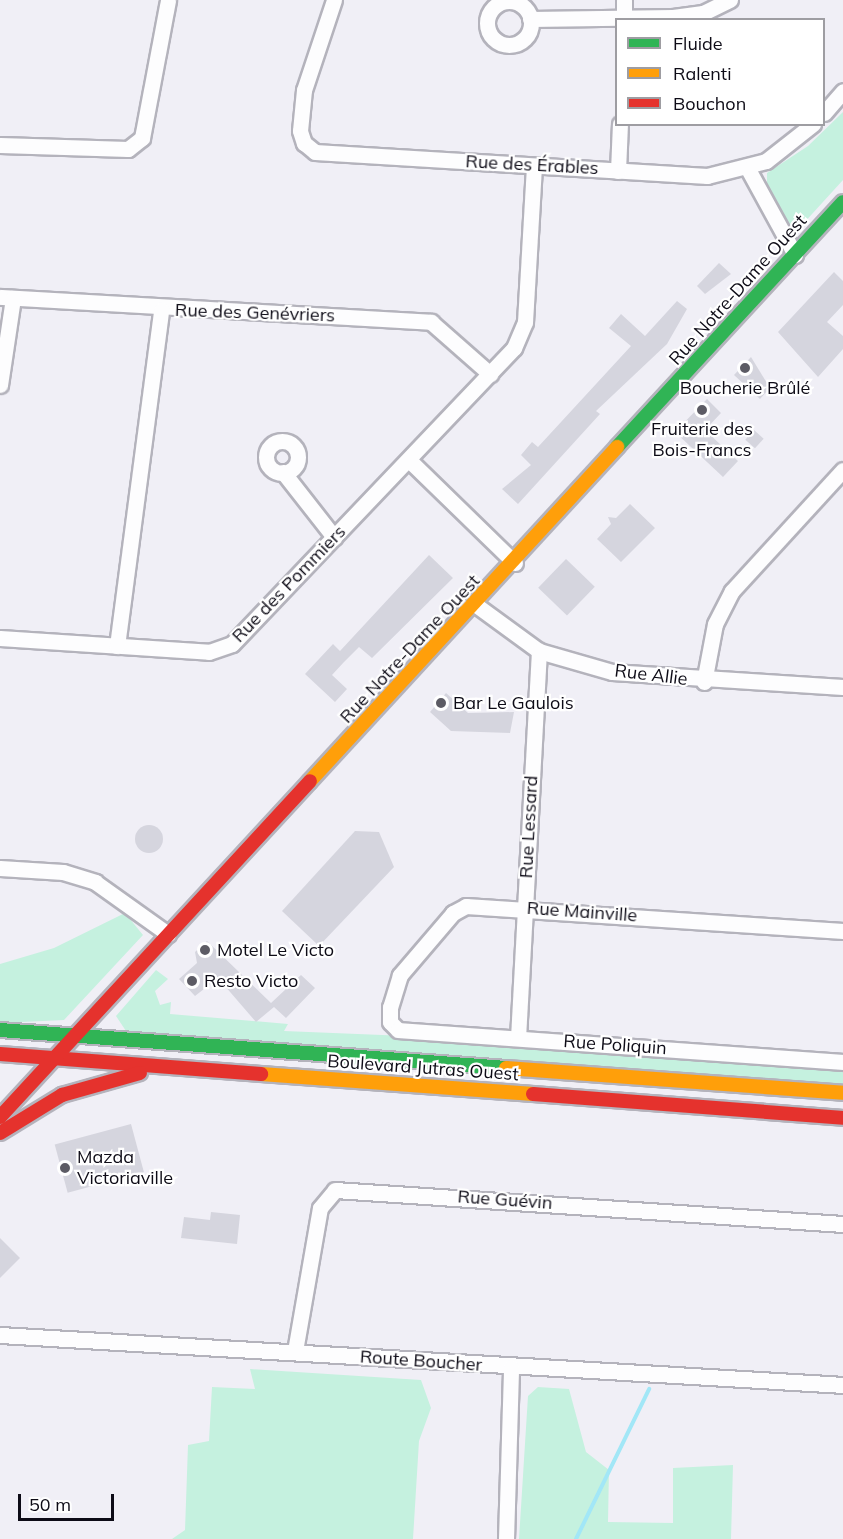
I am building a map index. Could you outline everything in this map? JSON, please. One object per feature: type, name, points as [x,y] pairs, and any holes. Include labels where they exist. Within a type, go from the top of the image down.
[{"type":"main road","name":"Rue Notre-Dame Ouest","points":[[0,1117],[476,605],[843,202]]},
{"type":"main road","name":"Boulevard Jutras Ouest","points":[[0,1030],[843,1093]]},
{"type":"main road","name":"Boulevard Jutras Ouest","points":[[0,1054],[843,1118]]},
{"type":"main road","points":[[0,1133],[80,1087],[169,1068]]},
{"type":"street","points":[[0,145],[128,149],[142,138],[168,0]]},
{"type":"street","name":"Rue des Érables","points":[[334,0],[304,90],[300,131],[304,143],[315,152],[706,176],[748,169],[785,151],[811,126]]},
{"type":"street","points":[[624,0],[624,18]]},
{"type":"street","points":[[637,18],[703,13],[730,0]]},
{"type":"street","points":[[530,19],[615,19]]},
{"type":"street","points":[[825,112],[843,91]]},
{"type":"street","points":[[618,171],[620,126]]},
{"type":"street","name":"Rue des Pommiers","points":[[0,638],[209,652],[232,644],[334,537],[411,462],[514,348],[525,322],[534,166]]},
{"type":"street","points":[[748,169],[795,255]]},
{"type":"street","points":[[0,385],[6,298]]},
{"type":"street","name":"Rue des Genévriers","points":[[6,298],[161,310],[431,322],[490,374]]},
{"type":"street","points":[[117,646],[161,310]]},
{"type":"street","points":[[411,462],[514,563]]},
{"type":"street","points":[[704,681],[715,624],[732,591],[843,470]]},
{"type":"street","points":[[283,472],[334,537]]},
{"type":"street","name":"Rue Allie","points":[[476,605],[539,651],[612,672],[704,681],[843,687]]},
{"type":"street","name":"Rue Lessard","points":[[518,1038],[539,651]]},
{"type":"street","points":[[0,868],[87,879],[168,934]]},
{"type":"street","name":"Rue Mainville","points":[[390,1022],[400,975],[453,913],[480,905],[843,931]]},
{"type":"street","name":"Rue Poliquin","points":[[390,1022],[398,1030],[843,1062]]},
{"type":"street","name":"Rue Guévin","points":[[295,1351],[320,1208],[335,1190],[843,1224]]},
{"type":"street","name":"Route Boucher","points":[[0,1335],[843,1385]]},
{"type":"street","points":[[506,1539],[511,1367]]},
{"type":"green space","points":[[843,112],[843,180],[802,225],[786,226],[767,192],[767,173],[808,146]]},
{"type":"green space","points":[[125,913],[143,935],[64,1020],[0,1023],[0,964],[54,948]]},
{"type":"green space","points":[[156,970],[168,979],[155,991],[160,1005],[171,1002],[170,1014],[288,1024],[284,1031],[456,1038],[843,1067],[843,1084],[126,1031],[116,1016]]},
{"type":"green space","points":[[250,1369],[421,1380],[431,1408],[419,1441],[413,1539],[172,1539],[185,1530],[188,1445],[209,1441],[212,1387],[255,1389]]},
{"type":"green space","points":[[538,1387],[569,1389],[586,1452],[609,1470],[608,1522],[673,1523],[673,1468],[733,1465],[731,1539],[519,1539],[528,1396]]},
{"type":"building","points":[[719,263],[731,274],[705,294],[697,286]]},
{"type":"building","points":[[834,272],[843,281],[843,305],[827,322],[843,336],[843,349],[818,377],[778,332]]},
{"type":"building","points":[[677,301],[687,309],[667,344],[596,411],[600,414],[518,504],[502,489],[531,465],[521,455],[532,442],[538,447],[631,346],[609,328],[621,314],[645,336]]},
{"type":"building","points":[[751,357],[770,388],[760,399],[734,375]]},
{"type":"building","points":[[707,399],[721,413],[705,430],[738,461],[723,477],[675,432]]},
{"type":"building","points":[[754,430],[764,439],[755,448],[745,440]]},
{"type":"building","points":[[630,504],[655,528],[621,562],[597,539],[611,524],[608,517],[616,518]]},
{"type":"building","points":[[429,555],[453,578],[372,658],[359,647],[344,662],[332,675],[347,689],[335,702],[305,674],[333,644],[340,651]]},
{"type":"building","points":[[566,559],[595,587],[567,616],[538,588]]},
{"type":"building","points":[[446,693],[468,713],[514,712],[510,733],[451,731],[430,712]]},
{"type":"building","points":[[149,825],[159,829],[163,839],[159,849],[149,853],[139,849],[135,839],[139,829]]},
{"type":"building","points":[[355,831],[379,832],[394,867],[319,946],[282,911]]},
{"type":"building","points":[[207,941],[271,1003],[301,975],[315,988],[286,1018],[274,1007],[256,1022],[218,978],[195,996],[179,979],[197,963],[195,952]]},
{"type":"building","points":[[131,1124],[144,1172],[68,1193],[55,1144]]},
{"type":"building","points":[[211,1212],[240,1215],[237,1244],[181,1238],[184,1217],[210,1220]]},
{"type":"building","points":[[0,1238],[20,1258],[0,1278]]},
{"type":"waterway","points":[[576,1539],[649,1389]]},
{"type":"traffic: fast","points":[[617,447],[843,202]]},
{"type":"traffic: fast","points":[[0,1030],[506,1068]]},
{"type":"traffic: slow","points":[[310,781],[617,447]]},
{"type":"traffic: slow","points":[[506,1068],[843,1093]]},
{"type":"traffic: slow","points":[[261,1074],[533,1094]]},
{"type":"traffic: jam","points":[[0,1117],[310,781]]},
{"type":"traffic: jam","points":[[0,1054],[261,1074]]},
{"type":"traffic: jam","points":[[0,1133],[62,1095],[140,1073]]},
{"type":"traffic: jam","points":[[533,1094],[843,1118]]},
{"type":"place","name":"Boucherie Brûlé","points":[[745,368]]},
{"type":"place","name":"Fruiterie des Bois-Francs","points":[[702,410]]},
{"type":"place","name":"Bar Le Gaulois","points":[[441,703]]},
{"type":"place","name":"Motel Le Victo","points":[[205,950]]},
{"type":"place","name":"Resto Victo","points":[[192,981]]},
{"type":"place","name":"Mazda Victoriaville","points":[[65,1168]]}]
